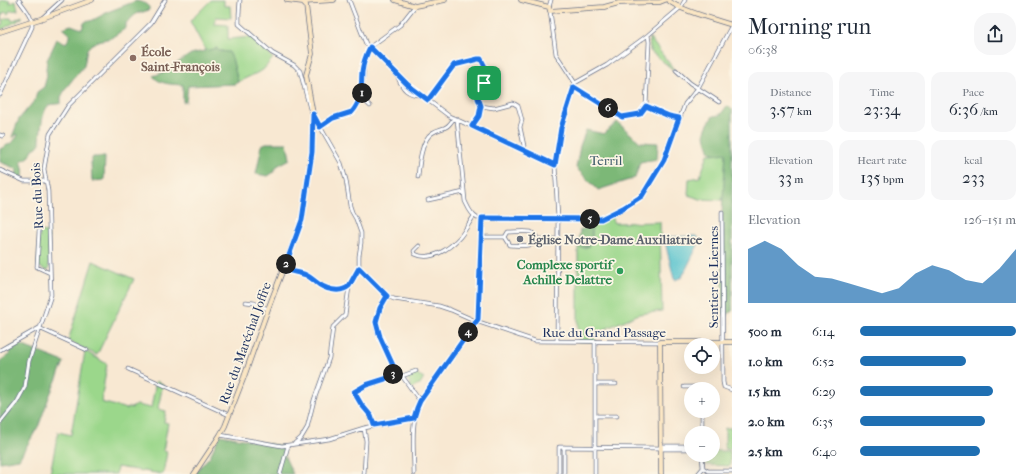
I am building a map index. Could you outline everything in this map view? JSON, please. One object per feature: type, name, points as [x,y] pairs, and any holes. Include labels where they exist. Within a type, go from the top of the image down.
[{"type":"street","points":[[0,94],[31,31],[32,22],[30,15],[19,0]]},
{"type":"street","points":[[22,4],[26,0]]},
{"type":"street","points":[[41,19],[44,14],[62,0]]},
{"type":"street","points":[[0,32],[92,0]]},
{"type":"street","name":"Rue du Bois","points":[[0,423],[23,393],[27,368],[51,295],[48,197],[44,166],[50,134],[68,106],[152,23],[165,0]]},
{"type":"street","points":[[240,0],[240,24],[272,53],[294,66],[300,72],[306,99],[341,164],[346,180],[350,206],[359,226],[361,243],[359,268],[349,286],[345,315],[333,327],[329,358],[314,400],[307,428],[301,438],[292,446]]},
{"type":"street","points":[[287,0],[334,0]]},
{"type":"street","points":[[349,0],[366,44],[408,85],[456,119],[522,148],[555,165]]},
{"type":"street","points":[[395,0],[415,6],[445,0]]},
{"type":"street","points":[[456,119],[465,201],[468,210],[474,216],[477,218],[601,219],[642,196],[664,160],[685,104],[698,88],[732,25],[673,4],[666,0],[660,2],[619,3],[604,7],[549,9],[521,0]]},
{"type":"street","points":[[550,0],[549,9],[556,54],[574,85],[622,117],[640,114],[646,106],[648,35]]},
{"type":"street","points":[[557,341],[558,219],[555,165],[561,128],[574,85],[607,65],[648,35],[681,7],[685,0]]},
{"type":"street","name":"Rue du Maréchal Joffre","points":[[194,474],[220,435],[229,415],[302,220],[312,152],[313,114],[306,75],[312,54],[306,5],[302,1]]},
{"type":"street","points":[[320,127],[339,115],[352,112],[356,107],[360,97],[364,63],[370,47],[400,25],[415,6]]},
{"type":"street","points":[[428,100],[454,65],[481,59],[488,73],[478,98],[481,106],[479,116],[472,126]]},
{"type":"street","points":[[676,70],[690,83],[719,102]]},
{"type":"street","points":[[398,75],[402,88],[408,93],[421,95]]},
{"type":"street","points":[[360,97],[370,106]]},
{"type":"street","points":[[481,106],[490,106],[494,108],[513,103],[518,106],[522,120],[520,127],[524,146],[522,148]]},
{"type":"street","points":[[646,106],[669,116],[679,118]]},
{"type":"street","points":[[418,177],[426,138],[433,132],[446,128],[456,119]]},
{"type":"street","points":[[0,170],[24,181],[45,181]]},
{"type":"street","points":[[428,200],[464,192]]},
{"type":"street","name":"Sentier de Liernes","points":[[722,212],[723,382],[724,387],[732,390]]},
{"type":"street","points":[[419,246],[414,251],[415,254],[419,256],[428,256],[443,251],[460,237],[474,216]]},
{"type":"street","points":[[414,474],[414,418],[417,408],[420,401],[478,319],[482,218]]},
{"type":"street","points":[[39,231],[37,267],[50,274]]},
{"type":"street","points":[[505,237],[508,232],[531,232],[535,235],[536,239]]},
{"type":"street","points":[[482,237],[505,237]]},
{"type":"street","points":[[505,237],[510,245],[531,245],[536,239]]},
{"type":"street","points":[[536,239],[557,238]]},
{"type":"street","points":[[359,268],[387,296],[380,308],[376,322],[380,337],[396,372],[402,376],[420,401]]},
{"type":"street","points":[[284,269],[310,277],[316,282],[330,289],[338,290],[349,286]]},
{"type":"street","name":"Rue du Grand Passage","points":[[387,296],[394,299],[439,306],[476,321],[535,341],[732,342]]},
{"type":"street","points":[[246,302],[268,308]]},
{"type":"street","points":[[0,350],[39,328],[87,350]]},
{"type":"street","points":[[595,341],[595,474]]},
{"type":"street","points":[[660,342],[661,474]]},
{"type":"street","points":[[128,369],[229,415]]},
{"type":"street","points":[[402,376],[416,371]]},
{"type":"street","points":[[374,425],[371,416],[361,404],[354,392],[366,385],[385,379],[396,372]]},
{"type":"street","points":[[595,384],[616,384]]},
{"type":"street","points":[[595,416],[617,416]]},
{"type":"street","points":[[220,435],[282,446],[292,446],[306,442],[329,439],[374,425],[414,418]]},
{"type":"street","points":[[364,428],[366,441],[364,474]]},
{"type":"street","points":[[280,474],[288,446]]},
{"type":"street","points":[[559,474],[559,447],[684,447]]},
{"type":"street","points":[[564,447],[564,474]]},
{"type":"street","points":[[698,474],[703,468],[703,462]]},
{"type":"street","points":[[703,468],[708,471],[732,471]]},
{"type":"green space","points":[[10,0],[10,3],[16,1],[18,10],[9,11],[7,14],[6,12],[3,13],[1,15],[2,20],[0,20],[0,1]]},
{"type":"green space","points":[[211,0],[224,0],[224,6],[230,6],[231,18],[216,17],[214,24],[228,25],[228,39],[252,37],[273,58],[263,70],[238,82],[232,58],[223,51],[218,51],[217,48],[206,51],[190,21]]},
{"type":"green space","points":[[136,1],[142,2],[149,7],[149,10],[137,13],[126,23],[126,28],[111,38],[92,44],[87,49],[84,66],[66,88],[61,97],[61,103],[50,105],[46,109],[42,123],[40,143],[33,149],[29,157],[21,161],[24,172],[22,179],[16,175],[17,169],[0,162],[0,149],[11,143],[17,137],[18,134],[13,138],[12,137],[19,119],[35,100],[37,92],[44,87],[47,76],[47,60],[57,39],[66,43],[71,35],[63,28],[71,25],[82,29],[84,23],[88,20],[91,21],[110,11]]},
{"type":"green space","points":[[22,16],[22,18],[18,19],[18,21],[0,30],[0,25],[3,24],[2,21],[6,18],[11,18],[12,21]]},
{"type":"green space","points":[[649,37],[676,72],[650,51]]},
{"type":"green space","points":[[217,48],[218,51],[229,52],[232,58],[238,82],[235,84],[188,86],[186,102],[183,102],[183,85],[163,83],[153,76],[162,73],[191,54]]},
{"type":"green space","points":[[727,106],[732,109],[732,311],[726,316],[723,314],[722,212],[726,153],[718,154],[710,152],[705,133],[713,116],[720,115]]},
{"type":"green space","name":"Terril","points":[[617,122],[640,142],[658,143],[657,159],[640,162],[635,178],[598,190],[576,168],[580,146],[586,130],[604,134]]},
{"type":"green space","points":[[266,143],[287,143],[290,159],[277,166],[274,172],[268,176],[256,174],[262,145]]},
{"type":"green space","points":[[726,153],[723,200],[700,199],[688,195],[689,179],[700,177],[708,154]]},
{"type":"green space","points":[[93,157],[105,157],[104,180],[92,181],[91,161]]},
{"type":"green space","name":"Complexe sportif Achille Delattre","points":[[610,215],[614,223],[660,222],[662,311],[639,314],[605,329],[595,338],[595,341],[578,341],[578,246],[584,248],[589,246],[592,238],[591,219],[601,219]]},
{"type":"green space","points":[[592,228],[592,238],[589,246],[581,248],[578,246],[580,230]]},
{"type":"green space","points":[[39,231],[48,232],[49,269],[47,271],[38,266]]},
{"type":"green space","points":[[93,261],[134,279],[97,355],[68,341]]},
{"type":"green space","points":[[18,344],[64,362],[39,425],[19,459],[0,462],[0,361],[10,354],[8,349]]},
{"type":"green space","points":[[85,351],[107,364],[101,402],[127,409],[128,407],[131,408],[137,405],[151,408],[156,381],[163,384],[158,409],[166,411],[164,422],[168,423],[163,451],[167,452],[163,474],[117,467],[116,474],[50,474],[58,432],[71,435]]},
{"type":"green space","points":[[415,373],[424,378],[420,385],[415,386],[412,389],[409,386],[411,385],[407,378],[405,379],[406,377]]},
{"type":"green space","points":[[725,428],[732,428],[732,449],[725,449]]},
{"type":"green space","points":[[220,435],[282,446],[284,455],[293,474],[194,474],[210,456]]},
{"type":"green space","points":[[720,451],[730,451],[730,466],[706,465],[706,462],[720,462]]},
{"type":"water","points":[[664,237],[698,237],[699,243],[682,277],[675,280]]},
{"type":"place","name":"École Saint-François","points":[[133,58]]},
{"type":"place","name":"Église Notre-Dame Auxiliatrice","points":[[520,239]]},
{"type":"place","name":"Complexe sportif Achille Delattre","points":[[620,271]]},
{"type":"route","points":[[370,47],[408,85],[428,100],[454,65],[481,59],[488,73],[484,83],[478,98],[481,106],[479,116],[472,126],[522,148],[555,165],[564,115],[574,87],[622,117],[640,114],[646,106],[669,116],[679,118],[664,160],[642,196],[610,215],[601,219],[482,218],[481,274],[478,319],[420,401],[414,418],[374,425],[371,416],[361,404],[354,392],[366,385],[385,379],[396,372],[380,337],[376,322],[377,315],[387,296],[359,268],[349,286],[338,290],[322,286],[310,277],[303,274],[284,269],[302,220],[312,152],[313,114],[320,127],[339,115],[352,112],[360,100],[362,92],[362,72],[367,52],[370,47]]}]
